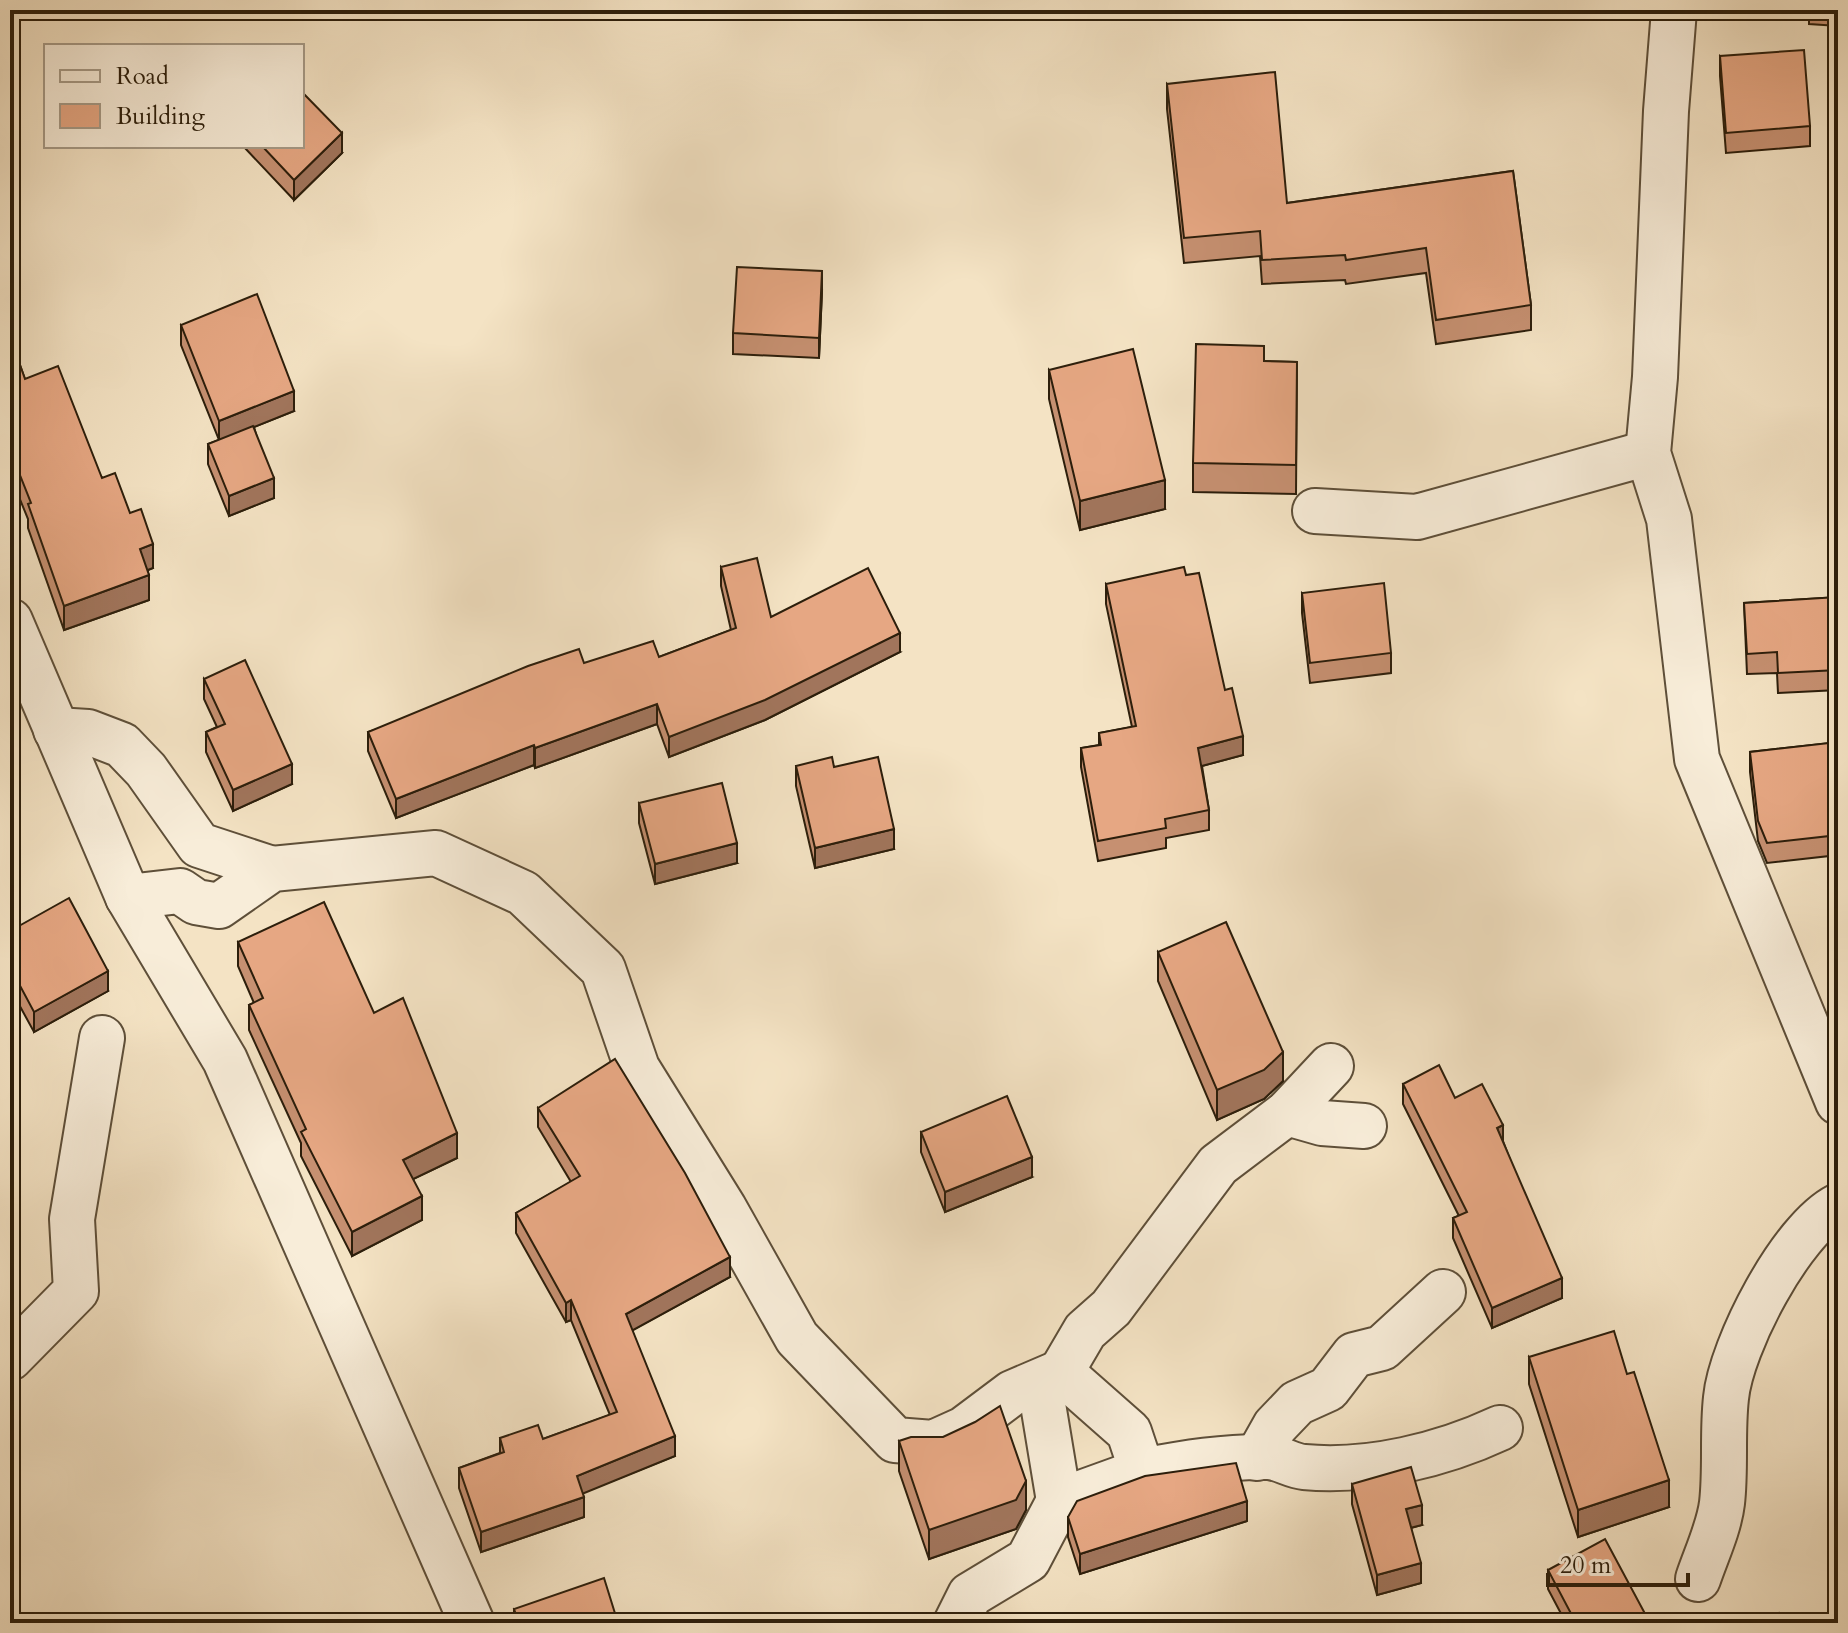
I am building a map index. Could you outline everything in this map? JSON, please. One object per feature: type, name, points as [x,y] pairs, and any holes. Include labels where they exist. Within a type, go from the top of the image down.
[{"type":"street","points":[[1674,10],[1666,111],[1655,377],[1648,453],[1669,519],[1697,759],[1838,1102]]},
{"type":"street","points":[[1315,511],[1417,517],[1648,453]]},
{"type":"street","points":[[10,621],[128,897],[225,1060],[472,1623]]},
{"type":"street","points":[[56,730],[88,732],[122,745],[146,770],[199,845],[272,869],[436,853],[523,893],[603,969],[637,1068],[724,1208],[797,1338],[895,1440],[933,1443],[964,1429],[1012,1393],[1061,1372]]},
{"type":"street","points":[[128,897],[180,891],[196,902],[219,906],[272,869]]},
{"type":"street","points":[[10,1358],[76,1291],[72,1219],[102,1038]]},
{"type":"street","points":[[956,1623],[970,1595],[1028,1560],[1059,1501],[1041,1392],[1061,1372],[1085,1331],[1111,1308],[1218,1165],[1287,1113],[1331,1066]]},
{"type":"street","points":[[1287,1113],[1322,1123],[1364,1126]]},
{"type":"street","points":[[1698,1579],[1722,1506],[1726,1395],[1751,1323],[1787,1253],[1827,1212],[1838,1206]]},
{"type":"street","points":[[1257,1458],[1275,1426],[1297,1403],[1328,1389],[1354,1355],[1382,1348],[1443,1292]]},
{"type":"street","points":[[1061,1372],[1129,1432],[1142,1471]]},
{"type":"street","points":[[1059,1501],[1142,1471],[1187,1463],[1274,1457],[1302,1467],[1358,1466],[1416,1457],[1466,1444],[1500,1428]]},
{"type":"building","points":[[1804,50],[1810,126],[1726,133],[1720,56]]},
{"type":"building","points":[[1275,72],[1287,203],[1513,171],[1531,305],[1436,320],[1426,248],[1346,260],[1345,255],[1262,260],[1260,231],[1184,238],[1167,84]]},
{"type":"building","points":[[304,94],[342,133],[294,180],[264,148],[304,148]]},
{"type":"building","points":[[737,267],[822,271],[819,338],[733,333]]},
{"type":"building","points":[[257,294],[294,391],[219,421],[181,325]]},
{"type":"building","points":[[10,337],[25,379],[58,366],[102,478],[115,473],[130,513],[141,509],[153,544],[140,549],[149,575],[64,606],[28,504],[31,503],[10,450]]},
{"type":"building","points":[[1196,344],[1264,346],[1264,361],[1297,362],[1296,465],[1193,463]]},
{"type":"building","points":[[1133,349],[1165,480],[1080,501],[1049,370]]},
{"type":"building","points":[[253,426],[274,478],[229,496],[208,444]]},
{"type":"building","points":[[757,558],[771,617],[868,568],[900,633],[765,700],[669,737],[657,704],[535,748],[534,745],[396,799],[368,732],[528,666],[579,649],[584,663],[653,641],[659,657],[736,628],[721,567]]},
{"type":"building","points":[[1184,567],[1186,575],[1199,573],[1225,690],[1232,688],[1243,736],[1198,748],[1209,810],[1165,819],[1166,828],[1098,841],[1081,748],[1101,745],[1099,733],[1136,726],[1106,584]]},
{"type":"building","points":[[1384,583],[1391,653],[1310,663],[1302,593]]},
{"type":"building","points":[[1838,597],[1838,670],[1778,673],[1777,652],[1747,654],[1744,603]]},
{"type":"building","points":[[245,660],[292,764],[233,790],[206,732],[225,724],[204,679]]},
{"type":"building","points":[[1838,742],[1838,835],[1767,843],[1758,821],[1750,752]]},
{"type":"building","points":[[832,757],[834,767],[878,757],[894,829],[815,848],[796,766]]},
{"type":"building","points":[[722,783],[737,843],[655,864],[639,803]]},
{"type":"building","points":[[69,898],[108,971],[34,1012],[10,967],[10,931]]},
{"type":"building","points":[[324,902],[374,1013],[403,998],[457,1133],[403,1160],[422,1196],[352,1232],[301,1132],[306,1129],[249,1005],[263,998],[238,942]]},
{"type":"building","points":[[1226,922],[1283,1052],[1264,1070],[1217,1090],[1158,952]]},
{"type":"building","points":[[615,1059],[685,1173],[730,1257],[626,1314],[675,1436],[577,1476],[584,1497],[481,1532],[459,1468],[504,1452],[500,1438],[538,1425],[543,1439],[617,1412],[571,1300],[566,1303],[516,1213],[580,1176],[538,1108]]},
{"type":"building","points":[[1439,1065],[1455,1098],[1482,1084],[1503,1125],[1497,1128],[1562,1278],[1492,1308],[1453,1218],[1467,1212],[1403,1084]]},
{"type":"building","points":[[1007,1096],[1032,1157],[945,1192],[921,1132]]},
{"type":"building","points":[[1614,1331],[1627,1374],[1634,1372],[1669,1480],[1578,1510],[1529,1357]]},
{"type":"building","points":[[1000,1406],[1026,1481],[1016,1500],[929,1530],[899,1441],[911,1437],[943,1437]]},
{"type":"building","points":[[1236,1463],[1247,1501],[1080,1554],[1068,1517],[1077,1501],[1145,1476]]},
{"type":"building","points":[[1411,1467],[1422,1505],[1406,1509],[1421,1563],[1377,1575],[1352,1484]]},
{"type":"building","points":[[1605,1539],[1650,1623],[1576,1623],[1548,1570]]},
{"type":"building","points":[[604,1578],[618,1623],[519,1623],[514,1609]]},
{"type":"building","points":[[1779,1613],[1780,1623],[1710,1623]]}]
